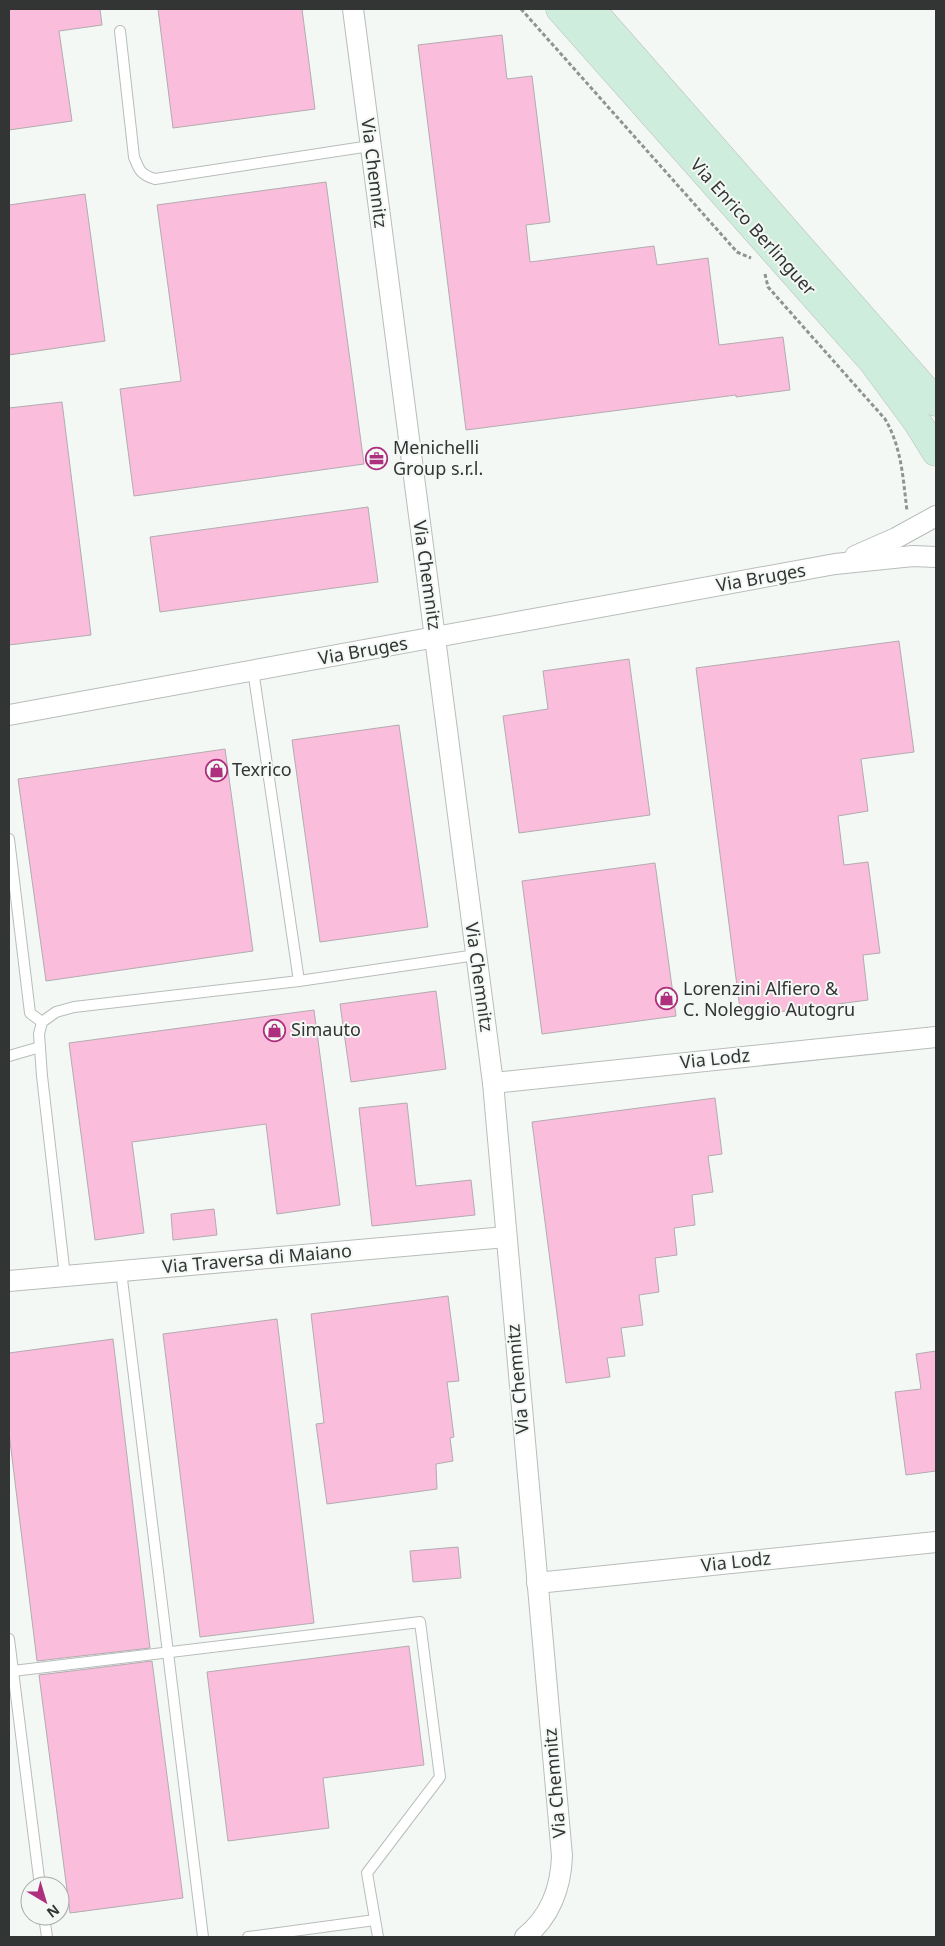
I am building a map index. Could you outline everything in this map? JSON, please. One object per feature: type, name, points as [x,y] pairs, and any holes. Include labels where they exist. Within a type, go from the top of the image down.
[{"type":"main road","name":"Via Enrico Berlinguer","points":[[560,9],[873,362],[918,423],[936,452]]},
{"type":"main road","name":"Via Enrico Berlinguer","points":[[591,9],[936,402]]},
{"type":"street","name":"Via Chemnitz","points":[[353,9],[493,1083],[562,1863],[558,1889],[552,1903],[543,1918],[525,1937]]},
{"type":"street","name":"Via Bruges","points":[[835,564],[909,531],[936,516]]},
{"type":"street","name":"Via Bruges","points":[[9,715],[835,564],[914,556],[936,557]]},
{"type":"street","name":"Via Lodz","points":[[493,1083],[936,1037]]},
{"type":"street","name":"Via Traversa di Maiano","points":[[9,1281],[506,1237]]},
{"type":"street","name":"Via Lodz","points":[[537,1583],[936,1542]]},
{"type":"lane","points":[[120,31],[134,156],[140,171],[146,176],[155,178],[370,146]]},
{"type":"lane","points":[[253,670],[299,981]]},
{"type":"lane","points":[[9,839],[30,1013],[42,1022]]},
{"type":"lane","points":[[65,1276],[40,1047],[39,1034],[42,1022],[56,1012],[74,1007],[299,981],[476,955]]},
{"type":"lane","points":[[9,1056],[40,1047]]},
{"type":"lane","points":[[121,1271],[203,1937]]},
{"type":"lane","points":[[13,1671],[420,1622],[440,1777],[367,1872],[378,1937]]},
{"type":"lane","points":[[9,1639],[39,1876]]},
{"type":"lane","points":[[248,1937],[375,1920]]},
{"type":"path","points":[[521,9],[737,252],[754,259]]},
{"type":"path","points":[[764,271],[768,287],[885,419],[891,429],[900,453],[909,531]]},
{"type":"building","points":[[9,9],[100,9],[102,25],[59,31],[72,121],[9,130]]},
{"type":"building","points":[[158,9],[302,9],[315,109],[173,128]]},
{"type":"building","points":[[502,35],[507,79],[532,76],[550,222],[526,225],[530,262],[654,246],[657,265],[708,258],[719,345],[783,337],[790,390],[736,397],[736,395],[466,430],[418,45]]},
{"type":"building","points":[[326,182],[364,464],[134,496],[120,389],[181,381],[157,205]]},
{"type":"building","points":[[85,194],[105,341],[9,355],[9,205]]},
{"type":"building","points":[[62,402],[91,635],[9,645],[9,408]]},
{"type":"building","points":[[368,507],[378,582],[160,612],[150,537]]},
{"type":"building","points":[[899,641],[914,752],[861,759],[868,811],[838,816],[844,865],[868,862],[880,953],[863,955],[868,1000],[741,1017],[696,668]]},
{"type":"building","points":[[629,659],[650,815],[519,833],[503,716],[548,709],[543,671]]},
{"type":"building","points":[[399,725],[428,927],[320,942],[292,740]]},
{"type":"building","points":[[225,749],[253,951],[46,981],[18,779]]},
{"type":"building","points":[[655,863],[676,1016],[542,1034],[522,881]]},
{"type":"building","points":[[436,991],[446,1069],[351,1082],[340,1004]]},
{"type":"building","points":[[314,1010],[340,1205],[277,1214],[266,1124],[132,1142],[144,1233],[95,1240],[69,1043]]},
{"type":"building","points":[[715,1098],[722,1154],[708,1156],[713,1192],[692,1195],[695,1225],[674,1228],[677,1255],[655,1258],[659,1292],[639,1295],[643,1325],[621,1328],[625,1356],[607,1358],[610,1377],[566,1383],[532,1122]]},
{"type":"building","points":[[407,1103],[416,1186],[471,1180],[475,1215],[372,1226],[359,1108]]},
{"type":"building","points":[[214,1209],[217,1235],[173,1240],[171,1214]]},
{"type":"building","points":[[448,1296],[459,1381],[447,1382],[454,1437],[450,1438],[453,1461],[436,1464],[437,1489],[327,1504],[316,1424],[324,1423],[311,1314]]},
{"type":"building","points":[[277,1319],[314,1623],[200,1637],[163,1334]]},
{"type":"building","points":[[113,1339],[150,1648],[37,1661],[9,1433],[9,1353]]},
{"type":"building","points":[[936,1351],[936,1471],[906,1475],[895,1392],[921,1389],[916,1354]]},
{"type":"building","points":[[458,1547],[461,1578],[413,1582],[410,1551]]},
{"type":"building","points":[[409,1646],[424,1765],[323,1778],[329,1828],[228,1841],[207,1672]]},
{"type":"building","points":[[152,1661],[183,1898],[70,1913],[70,1876],[65,1876],[39,1675]]},
{"type":"place","name":"Menichelli Group s.r.l.","points":[[377,458]]},
{"type":"place","name":"Texrico","points":[[216,770]]},
{"type":"place","name":"Lorenzini Alfiero & C. Noleggio Autogru","points":[[667,999]]},
{"type":"place","name":"Simauto","points":[[275,1030]]}]
